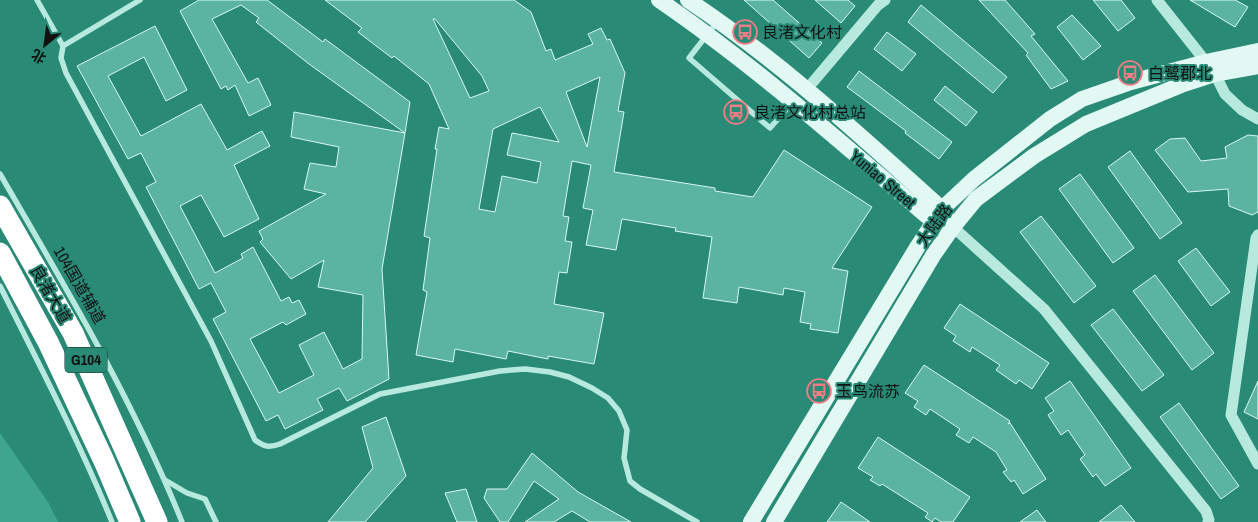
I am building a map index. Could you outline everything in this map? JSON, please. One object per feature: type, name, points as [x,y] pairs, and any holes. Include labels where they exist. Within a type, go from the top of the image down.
[{"type":"highway","name":"良渚大道","points":[[0,206],[73,333],[157,522]]},
{"type":"highway","name":"良渚大道","points":[[0,253],[48,342],[104,461],[130,522]]},
{"type":"main road","name":"Yuniao Street","points":[[659,0],[708,33],[793,102],[954,226]]},
{"type":"main road","name":"Yuniao Street","points":[[688,0],[718,20],[807,89],[938,215]]},
{"type":"main road","name":"大陆路","points":[[774,522],[934,254],[976,199],[1034,156],[1086,124],[1181,85],[1210,68],[1258,51]]},
{"type":"main road","name":"大陆路","points":[[751,522],[938,215],[974,180],[1050,119],[1082,99],[1131,82],[1210,68],[1258,66]]},
{"type":"street","points":[[813,82],[878,5],[885,0]]},
{"type":"street","points":[[1157,0],[1210,68],[1225,94],[1242,110],[1258,119]]},
{"type":"street","points":[[954,226],[1044,309],[1206,511],[1208,522]]},
{"type":"street","points":[[1258,235],[1256,238],[1231,415],[1258,464]]},
{"type":"lane","points":[[37,0],[63,46],[61,58],[66,73],[210,341],[255,440],[263,446],[270,448],[380,394],[500,371],[525,369],[550,372],[592,388],[608,398],[619,411],[627,430],[624,458],[630,481],[640,489],[697,522]]},
{"type":"lane","points":[[63,46],[140,0]]},
{"type":"lane","points":[[718,20],[689,58],[770,128],[793,102]]},
{"type":"lane","name":"104国道辅道","points":[[0,174],[100,347],[165,480],[182,522]]},
{"type":"lane","points":[[0,286],[59,404],[112,522]]},
{"type":"lane","points":[[165,480],[187,494],[205,499],[216,522]]},
{"type":"green space","points":[[0,433],[48,502],[58,522],[0,522]]},
{"type":"building","points":[[199,0],[267,0],[323,42],[325,39],[410,102],[405,133],[309,64],[256,22],[259,18],[241,5],[212,19],[248,83],[258,78],[271,105],[249,116],[235,85],[228,90],[226,86],[221,89],[180,11]]},
{"type":"building","points":[[325,0],[514,0],[531,12],[546,51],[551,49],[555,60],[593,44],[588,34],[601,28],[607,40],[610,39],[625,73],[618,111],[624,112],[614,172],[715,188],[715,191],[753,197],[784,150],[872,207],[832,268],[848,271],[838,333],[810,329],[811,324],[800,322],[805,292],[784,288],[783,295],[739,287],[737,303],[703,298],[712,237],[675,231],[676,228],[622,219],[616,250],[586,245],[593,210],[583,208],[591,165],[572,161],[563,216],[569,217],[565,241],[572,242],[567,273],[559,272],[554,304],[604,313],[594,364],[548,356],[548,359],[508,351],[506,359],[455,349],[453,362],[416,355],[427,292],[423,290],[430,238],[424,236],[437,149],[435,149],[439,127],[449,129],[429,84],[394,56],[392,58],[358,32],[362,28]],"holes":[[[433,19],[435,19],[482,76],[489,91],[470,98]],[[600,77],[587,147],[566,92]],[[540,107],[559,142],[512,133],[507,155],[541,162],[537,183],[502,176],[495,212],[479,209],[493,129]]]},
{"type":"building","points":[[744,0],[773,0],[822,43],[809,58]]},
{"type":"building","points":[[815,0],[848,0],[855,6],[841,23]]},
{"type":"building","points":[[979,0],[1005,0],[1035,34],[1031,36],[1068,81],[1051,89],[1026,55],[1028,53]]},
{"type":"building","points":[[1093,0],[1121,0],[1135,18],[1118,31]]},
{"type":"building","points":[[1190,0],[1235,0],[1248,7],[1235,27]]},
{"type":"building","points":[[921,5],[1007,77],[993,93],[908,22]]},
{"type":"building","points":[[1072,15],[1101,46],[1083,60],[1057,27]]},
{"type":"building","points":[[155,26],[187,90],[166,101],[144,57],[108,76],[141,136],[201,104],[227,150],[262,131],[270,146],[234,165],[259,219],[224,237],[201,195],[180,206],[215,273],[243,258],[241,254],[253,247],[281,301],[289,297],[292,303],[299,300],[306,314],[286,325],[283,322],[250,339],[279,393],[314,375],[299,345],[324,332],[343,369],[362,359],[363,295],[318,287],[324,260],[291,279],[260,242],[263,239],[259,231],[326,194],[304,189],[310,163],[336,167],[339,147],[291,137],[294,112],[405,133],[382,269],[389,379],[347,401],[339,388],[317,399],[323,410],[285,429],[278,415],[266,421],[213,319],[226,312],[211,283],[199,289],[146,187],[156,182],[141,153],[128,159],[77,66]]},
{"type":"building","points":[[887,32],[916,54],[902,71],[874,49]]},
{"type":"building","points":[[859,71],[952,142],[939,159],[905,133],[906,131],[847,87]]},
{"type":"building","points":[[945,86],[977,112],[966,126],[934,100]]},
{"type":"building","points":[[1248,135],[1258,136],[1258,212],[1252,215],[1229,206],[1228,189],[1188,192],[1155,150],[1170,139],[1185,138],[1201,161],[1227,158],[1225,147]]},
{"type":"building","points":[[1130,151],[1182,223],[1160,239],[1108,167]]},
{"type":"building","points":[[1080,174],[1134,248],[1113,263],[1059,189]]},
{"type":"building","points":[[1041,216],[1096,286],[1074,303],[1020,232]]},
{"type":"building","points":[[1196,248],[1230,292],[1211,306],[1178,261]]},
{"type":"building","points":[[1155,275],[1214,353],[1192,370],[1133,291]]},
{"type":"building","points":[[960,304],[1049,363],[1032,389],[1019,380],[1016,384],[996,370],[1000,365],[972,347],[970,352],[953,341],[956,336],[944,328]]},
{"type":"building","points":[[1113,309],[1164,375],[1142,391],[1091,325]]},
{"type":"building","points":[[924,365],[1010,421],[1008,424],[1010,423],[1046,479],[1023,494],[1014,480],[1011,482],[1003,472],[1007,470],[996,452],[973,437],[969,443],[956,435],[960,429],[930,409],[926,415],[914,407],[918,401],[905,393]]},
{"type":"building","points":[[1070,381],[1131,468],[1105,486],[1096,474],[1093,477],[1080,459],[1085,455],[1068,430],[1061,435],[1048,415],[1054,411],[1045,398]]},
{"type":"building","points":[[1258,381],[1258,419],[1244,412]]},
{"type":"building","points":[[1179,403],[1239,486],[1221,499],[1160,417]]},
{"type":"building","points":[[386,417],[406,476],[365,522],[328,522],[373,468],[362,427]]},
{"type":"building","points":[[878,437],[970,497],[953,522],[941,522],[935,518],[932,522],[925,517],[928,513],[882,484],[880,486],[870,480],[873,477],[858,468]]},
{"type":"building","points":[[532,453],[578,492],[631,522],[590,522],[572,511],[554,522],[525,522],[559,499],[534,481],[508,522],[500,522],[484,498],[487,489],[507,489]]},
{"type":"building","points":[[466,489],[477,522],[457,522],[445,493]]},
{"type":"building","points":[[841,502],[870,522],[827,522]]},
{"type":"building","points":[[1121,505],[1135,522],[1099,522]]},
{"type":"building","points":[[1037,510],[1046,522],[1020,522]]},
{"type":"place","name":"良渚文化村","points":[[745,32]]},
{"type":"place","name":"白鹭郡北","points":[[1130,73]]},
{"type":"place","name":"良渚文化村总站","points":[[736,112]]},
{"type":"place","name":"玉鸟流苏","points":[[819,391]]}]
